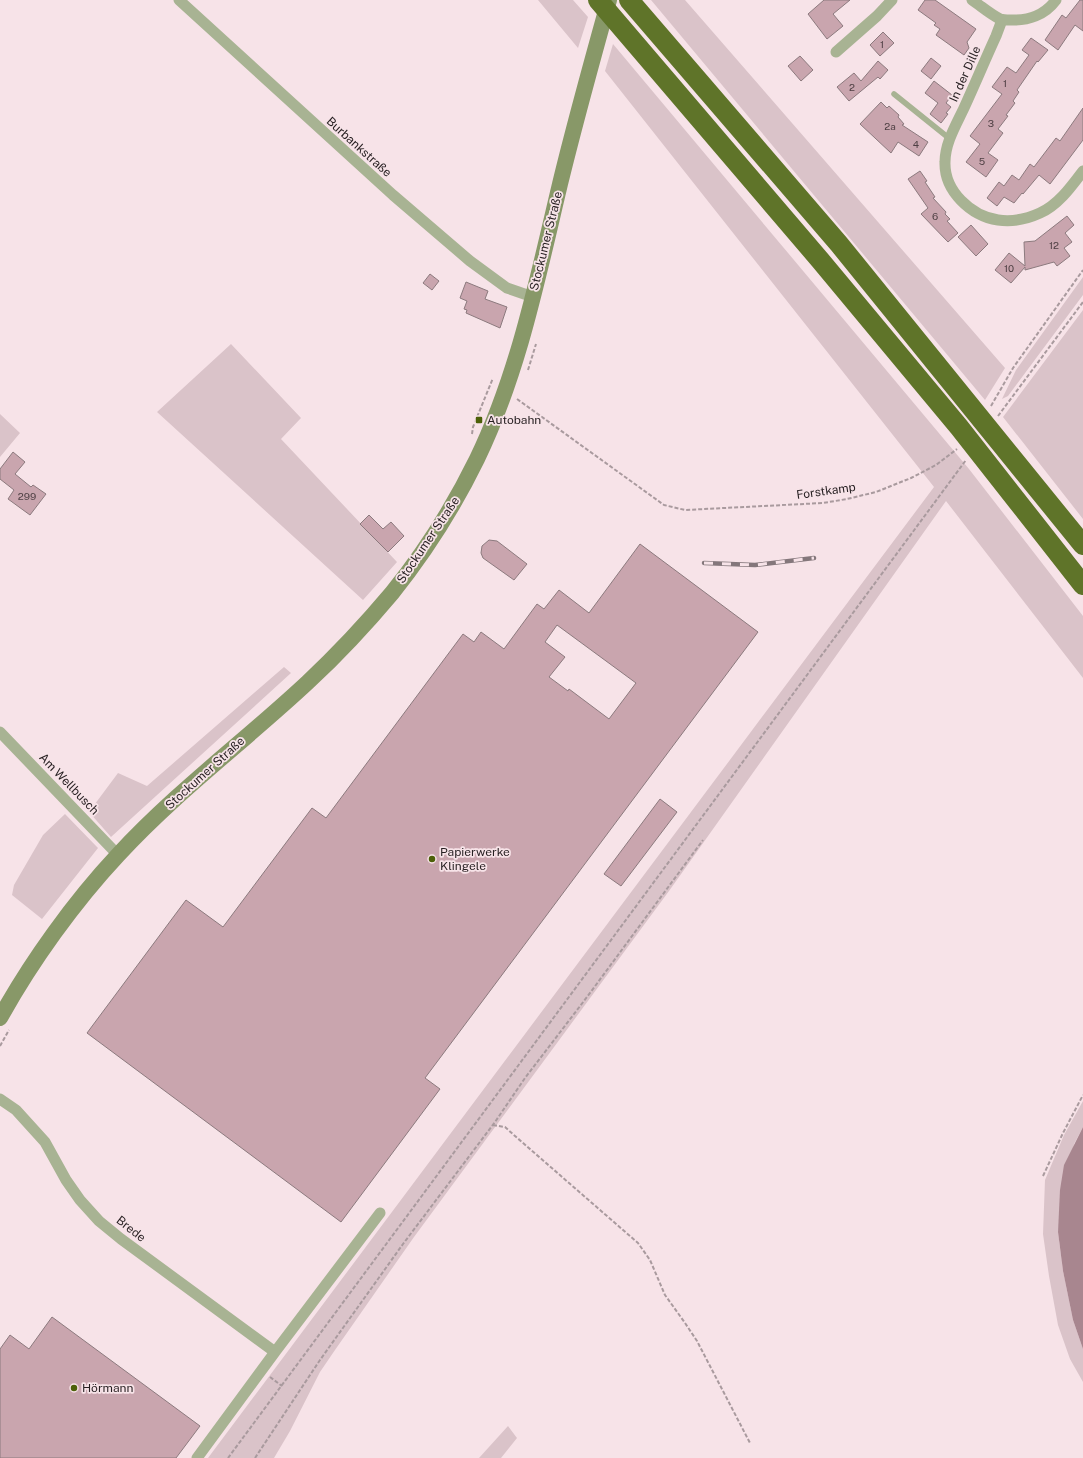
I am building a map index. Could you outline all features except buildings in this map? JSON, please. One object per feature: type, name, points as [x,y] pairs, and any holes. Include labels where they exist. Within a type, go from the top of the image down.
[{"type":"highway","points":[[598,0],[820,260],[975,455],[1083,585]]},
{"type":"highway","points":[[629,0],[980,410],[996,436],[1083,545]]},
{"type":"main road","name":"Stockumer Straße","points":[[6,1022],[16,990],[60,927],[118,855],[194,781],[306,683],[337,653],[391,594],[416,561],[443,521],[477,458],[504,392],[521,341],[609,0]]},
{"type":"street","name":"Burbankstraße","points":[[179,0],[393,195],[470,261],[507,288],[533,297]]},
{"type":"street","points":[[836,52],[877,16],[892,0]]},
{"type":"street","points":[[972,0],[1002,20],[1026,19],[1036,16],[1046,10],[1056,0]]},
{"type":"street","name":"In der Dille","points":[[1002,20],[945,152],[946,174],[949,183],[962,201],[984,216],[998,220],[1013,220],[1027,218],[1041,213],[1055,204],[1083,171]]},
{"type":"street","name":"Am Wellbusch","points":[[0,732],[118,855]]},
{"type":"street","name":"Brede","points":[[0,1099],[16,1110],[45,1142],[66,1180],[80,1200],[99,1221],[121,1239],[275,1352]]},
{"type":"street","points":[[197,1458],[380,1212]]},
{"type":"lane","points":[[894,94],[950,139]]},
{"type":"path","points":[[980,410],[996,399],[1013,368],[1083,270]]},
{"type":"path","points":[[998,417],[1083,302]]},
{"type":"path","points":[[526,373],[536,347],[536,341]]},
{"type":"path","points":[[472,435],[473,427],[494,377]]},
{"type":"path","name":"Forstkamp","points":[[504,392],[664,505],[685,510],[824,503],[876,492],[911,478],[936,465],[956,450],[960,436]]},
{"type":"path","points":[[228,1458],[975,455]]},
{"type":"path","points":[[254,1458],[325,1353],[403,1244],[410,1237],[493,1125],[525,1078],[703,840]]},
{"type":"path","points":[[0,1046],[6,1022]]},
{"type":"path","points":[[1043,1176],[1083,1095]]},
{"type":"path","points":[[493,1125],[505,1127],[641,1246],[650,1260],[665,1295],[697,1341],[750,1443]]},
{"type":"shaded area","points":[[538,0],[573,0],[588,17],[578,48]]},
{"type":"shaded area","points":[[651,0],[685,0],[1005,368],[985,400]]},
{"type":"shaded area","points":[[613,44],[969,469],[1083,616],[1083,678],[946,501],[669,891],[414,1237],[320,1372],[290,1431],[274,1458],[208,1458],[934,487],[605,71]]},
{"type":"shaded area","points":[[1083,277],[1083,295],[1008,396],[1002,399],[1016,370]]},
{"type":"shaded area","points":[[1083,310],[1083,519],[1003,417]]},
{"type":"shaded area","points":[[231,344],[301,418],[281,439],[397,562],[363,600],[157,412]]},
{"type":"shaded area","points":[[0,414],[20,433],[0,457]]},
{"type":"shaded area","points":[[284,667],[291,673],[111,837],[89,812],[118,773],[147,786]]},
{"type":"shaded area","points":[[65,814],[98,848],[42,919],[12,895],[14,885],[43,835]]},
{"type":"shaded area","points":[[1083,1101],[1083,1127],[1074,1144],[1058,1232],[1063,1271],[1073,1320],[1083,1349],[1083,1382],[1070,1359],[1058,1325],[1043,1234],[1045,1180],[1064,1135]]},
{"type":"shaded area","points":[[1083,1127],[1083,1349],[1073,1320],[1063,1271],[1058,1232],[1060,1190],[1064,1165]]},
{"type":"shaded area","points":[[508,1426],[517,1438],[501,1458],[479,1458]]},
{"type":"railway","points":[[704,563],[755,565],[814,558]]},
{"type":"place","name":"Autobahn","points":[[479,420]]},
{"type":"place","name":"Papierwerke Klingele","points":[[432,859]]},
{"type":"place","name":"Hörmann","points":[[74,1388]]}]
